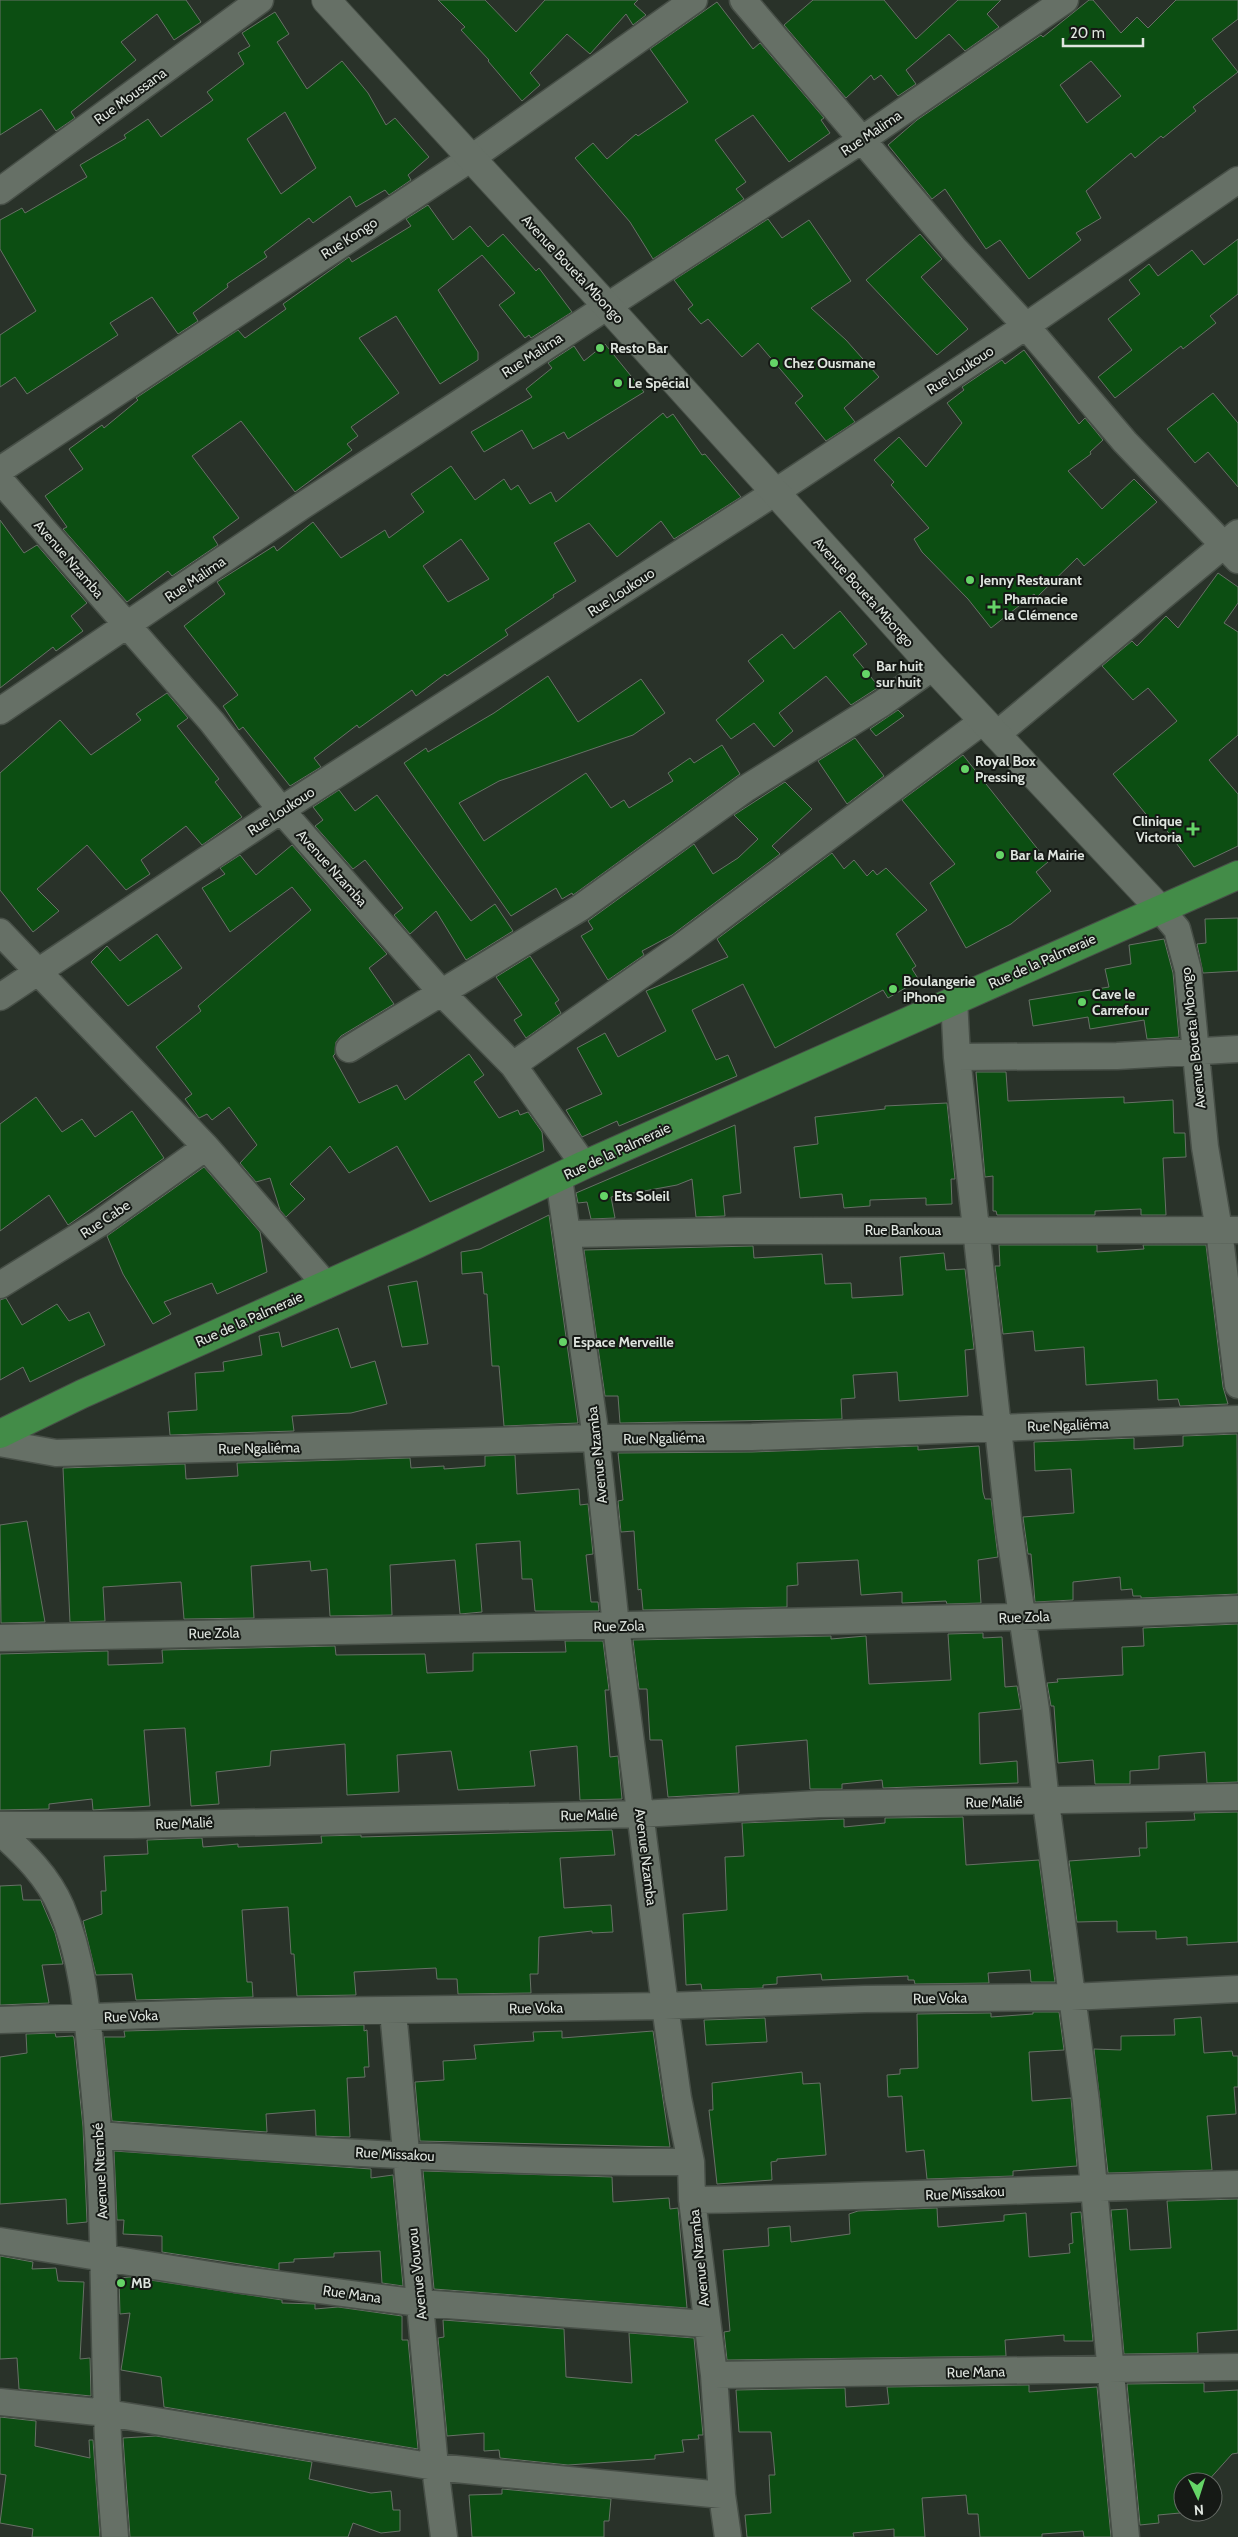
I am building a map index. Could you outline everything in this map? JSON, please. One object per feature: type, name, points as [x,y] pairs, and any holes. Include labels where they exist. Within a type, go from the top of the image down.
[{"type":"main road","name":"Rue de la Palmeraie","points":[[0,1434],[82,1394],[326,1285],[584,1165],[1238,875]]},
{"type":"street","name":"Rue Moussana","points":[[0,191],[260,0]]},
{"type":"street","name":"Avenue Boueta Mbongo","points":[[326,0],[607,306],[932,667],[1177,929],[1186,962],[1205,1147],[1229,1230],[1238,1385]]},
{"type":"street","name":"Rue Kongo","points":[[0,470],[208,330],[470,159],[694,0]]},
{"type":"street","points":[[513,1065],[989,728],[1233,546],[1125,442],[1026,326],[860,141],[743,0]]},
{"type":"street","name":"Rue Malima","points":[[0,711],[302,506],[860,141],[1065,0]]},
{"type":"street","name":"Rue Loukouo","points":[[0,997],[281,810],[774,493],[1026,326],[1238,180]]},
{"type":"street","name":"Avenue Nzamba","points":[[0,480],[212,722],[281,810],[442,992],[513,1065],[584,1165]]},
{"type":"street","points":[[349,1049],[580,908],[745,789],[882,704],[932,667]]},
{"type":"street","points":[[0,932],[206,1147],[326,1285]]},
{"type":"street","points":[[954,1000],[957,1057],[978,1229],[1009,1528],[1036,1710],[1046,1802],[1086,2101],[1126,2537]]},
{"type":"street","points":[[957,1057],[1117,1056],[1238,1049]]},
{"type":"street","name":"Rue Cabe","points":[[0,1285],[100,1223],[206,1147]]},
{"type":"street","name":"Avenue Nzamba","points":[[559,1178],[596,1438],[616,1626],[665,2006],[678,2098],[691,2162],[692,2200],[714,2376],[722,2495],[728,2537]]},
{"type":"street","name":"Rue Bankoua","points":[[567,1234],[978,1229],[1229,1230]]},
{"type":"street","name":"Rue Ngaliéma","points":[[0,1443],[56,1453],[596,1438],[752,1437],[1238,1419]]},
{"type":"street","name":"Rue Zola","points":[[0,1638],[1022,1617],[1238,1609]]},
{"type":"street","name":"Rue Malié","points":[[0,1825],[133,1825],[641,1814],[818,1804],[1046,1802],[1238,1797]]},
{"type":"street","name":"Avenue Ntembé","points":[[0,1832],[32,1861],[61,1906],[77,1954],[88,2018],[99,2135],[105,2260],[107,2413],[115,2537]]},
{"type":"street","name":"Rue Voka","points":[[0,2020],[241,2012],[392,2011],[665,2006],[865,1999],[1071,1997],[1238,1989]]},
{"type":"street","name":"Avenue Vouvou","points":[[392,2011],[435,2467],[444,2537]]},
{"type":"street","name":"Rue Missakou","points":[[99,2135],[211,2144],[568,2163],[691,2162]]},
{"type":"street","name":"Rue Missakou","points":[[692,2200],[890,2196],[1093,2187],[1238,2184]]},
{"type":"street","name":"Rue Mana","points":[[0,2241],[105,2260],[420,2303],[706,2324]]},
{"type":"street","name":"Rue Mana","points":[[714,2376],[1238,2367]]},
{"type":"street","points":[[0,2402],[107,2413],[435,2467],[722,2495]]},
{"type":"building","points":[[0,0],[186,0],[201,22],[174,40],[157,14],[121,42],[136,60],[71,112],[75,118],[56,131],[41,109],[0,135]]},
{"type":"building","points":[[438,0],[485,0],[516,32],[545,0],[638,0],[634,4],[646,15],[633,25],[626,14],[590,54],[567,34],[530,73],[540,85],[522,101],[489,60],[461,30],[465,27]]},
{"type":"building","points":[[813,0],[884,0],[916,39],[958,0],[1001,0],[987,14],[999,27],[965,51],[949,34],[906,70],[916,84],[898,96],[881,75],[874,80],[871,75],[846,98],[784,25]]},
{"type":"building","points":[[1089,0],[1093,0],[1121,33],[1137,17],[1148,28],[1176,0],[1238,0],[1238,19],[1212,39],[1238,72],[1193,107],[1196,111],[1163,138],[1161,136],[1135,158],[1131,153],[1086,191],[1101,218],[1076,233],[1081,240],[1029,279],[1000,240],[986,249],[945,189],[932,199],[888,145],[917,120],[1041,35],[1043,37]],"holes":[[[1091,61],[1121,96],[1087,123],[1060,85]]]},
{"type":"building","points":[[717,2],[753,49],[760,43],[824,118],[821,120],[830,133],[789,162],[753,115],[715,140],[746,182],[736,189],[744,199],[653,259],[630,222],[575,158],[593,143],[607,159],[636,134],[638,136],[688,102],[650,49]]},
{"type":"building","points":[[275,12],[289,34],[277,42],[307,89],[342,61],[368,93],[386,125],[395,118],[429,157],[408,175],[411,180],[389,195],[385,190],[356,207],[350,196],[313,223],[309,218],[264,252],[267,257],[227,284],[228,287],[193,313],[198,321],[178,334],[152,297],[110,323],[118,335],[27,394],[15,377],[0,387],[0,335],[36,311],[0,249],[0,220],[22,208],[25,213],[87,177],[80,165],[126,138],[124,135],[148,119],[161,137],[213,100],[207,92],[244,64],[238,53],[250,46],[242,33]],"holes":[[[285,112],[316,168],[281,194],[247,139]]]},
{"type":"building","points":[[428,205],[453,240],[470,226],[488,247],[503,234],[536,271],[539,268],[572,312],[531,338],[529,335],[525,338],[499,305],[515,293],[482,255],[438,290],[478,352],[478,360],[440,384],[396,316],[359,338],[399,393],[351,427],[358,436],[347,444],[352,450],[295,492],[241,421],[192,456],[239,518],[213,537],[218,545],[172,576],[168,571],[127,602],[63,529],[67,527],[45,496],[83,469],[69,449],[102,425],[104,428],[138,400],[136,398],[238,330],[245,338],[286,309],[283,304],[349,257],[352,262],[411,226],[406,219]]},
{"type":"building","points":[[768,219],[782,238],[809,220],[851,281],[811,308],[846,340],[879,377],[844,408],[855,422],[826,441],[795,403],[803,396],[758,343],[742,357],[708,319],[701,324],[688,309],[693,305],[674,280]]},
{"type":"building","points":[[920,234],[942,259],[921,277],[968,329],[937,355],[866,280]]},
{"type":"building","points":[[1238,239],[1238,294],[1210,316],[1216,323],[1183,349],[1181,346],[1115,398],[1098,377],[1132,350],[1108,319],[1140,294],[1129,280],[1149,264],[1158,276],[1192,250],[1204,265]]},
{"type":"building","points":[[605,344],[644,392],[568,439],[564,432],[533,449],[522,430],[484,452],[471,432],[532,397],[526,389],[552,368],[548,363],[574,346],[584,361]]},
{"type":"building","points":[[1024,350],[1079,424],[1085,418],[1103,440],[1090,452],[1091,454],[1068,471],[1102,509],[1134,479],[1157,502],[1084,566],[1077,558],[1037,597],[1034,594],[991,628],[968,599],[922,552],[914,539],[929,528],[891,485],[894,482],[874,460],[899,437],[926,467],[962,423],[947,403],[964,390],[962,387],[1002,360],[1005,364]]},
{"type":"building","points":[[1213,393],[1238,423],[1238,487],[1208,452],[1195,463],[1167,429]]},
{"type":"building","points":[[663,413],[667,418],[673,414],[702,455],[705,454],[741,497],[674,539],[661,521],[617,557],[589,523],[554,543],[576,581],[553,595],[554,597],[505,630],[508,635],[447,676],[445,674],[416,696],[412,690],[359,728],[357,725],[314,758],[321,767],[290,786],[243,727],[239,730],[223,706],[238,695],[184,626],[225,594],[217,582],[274,546],[277,551],[313,522],[341,558],[385,530],[389,538],[424,512],[411,494],[451,466],[475,500],[504,479],[511,490],[518,485],[530,504],[551,492],[556,502]],"holes":[[[461,539],[489,579],[448,602],[423,566]]]},
{"type":"building","points":[[0,520],[24,553],[37,545],[87,603],[71,616],[83,631],[56,651],[53,647],[0,688]]},
{"type":"building","points":[[1218,573],[1238,587],[1238,603],[1224,623],[1238,632],[1238,735],[1209,760],[1238,794],[1238,846],[1194,867],[1159,820],[1154,824],[1113,774],[1177,721],[1148,688],[1133,700],[1102,666],[1132,641],[1137,646],[1166,616],[1178,628]]},
{"type":"building","points":[[840,611],[867,644],[853,655],[879,687],[851,705],[826,676],[779,713],[793,731],[774,747],[754,723],[731,739],[716,720],[764,681],[748,661],[782,634],[794,649]]},
{"type":"building","points":[[548,676],[578,722],[641,679],[665,713],[633,735],[499,781],[459,803],[484,841],[586,773],[611,808],[624,800],[629,808],[673,781],[668,773],[690,758],[694,763],[722,745],[740,774],[573,895],[572,893],[562,899],[556,888],[511,916],[404,763],[426,748],[428,752],[494,713]]},
{"type":"building","points":[[167,693],[188,718],[177,726],[219,779],[215,782],[242,817],[202,845],[186,826],[141,860],[150,874],[126,890],[87,845],[37,889],[59,911],[33,932],[0,890],[0,773],[60,720],[91,755],[141,720],[136,714]]},
{"type":"building","points":[[898,710],[904,716],[876,736],[870,729]]},
{"type":"building","points":[[855,738],[884,776],[847,804],[818,761]]},
{"type":"building","points":[[963,755],[1048,862],[1036,872],[1051,891],[1011,924],[966,948],[930,883],[955,864],[902,800]]},
{"type":"building","points":[[785,782],[812,809],[772,846],[780,854],[672,935],[642,951],[644,955],[608,980],[581,936],[593,929],[588,921],[694,844],[713,874],[738,858],[758,839],[734,815]]},
{"type":"building","points":[[339,790],[355,811],[377,795],[471,921],[495,904],[513,931],[466,960],[436,911],[410,934],[394,915],[403,908],[365,860],[353,869],[315,826],[323,820],[313,807]]},
{"type":"building","points":[[292,845],[387,954],[369,968],[394,1004],[341,1036],[336,1042],[335,1054],[333,1056],[359,1103],[397,1085],[405,1100],[469,1054],[484,1075],[474,1082],[499,1118],[518,1110],[520,1115],[528,1112],[542,1132],[544,1151],[430,1202],[397,1146],[349,1173],[330,1146],[290,1184],[305,1199],[286,1217],[280,1210],[270,1178],[256,1182],[240,1163],[257,1145],[229,1107],[212,1120],[207,1114],[199,1118],[185,1099],[192,1094],[156,1047],[201,1011],[198,1006],[311,910],[292,887],[230,932],[202,888],[225,874],[220,868],[240,855],[256,875]]},
{"type":"building","points":[[832,853],[844,869],[854,860],[867,876],[873,870],[877,875],[886,868],[927,910],[896,934],[916,966],[912,969],[919,980],[888,998],[883,990],[775,1048],[743,984],[692,1010],[716,1060],[728,1055],[737,1076],[619,1126],[617,1121],[582,1137],[566,1110],[602,1094],[577,1048],[605,1033],[618,1057],[666,1031],[646,991],[728,957],[717,939]]},
{"type":"building","points":[[1238,918],[1238,971],[1203,973],[1197,944],[1206,943],[1205,919]]},
{"type":"building","points":[[157,934],[182,968],[128,1006],[91,962],[107,946],[120,961]]},
{"type":"building","points":[[1164,939],[1173,973],[1179,1037],[1147,1039],[1144,1020],[1090,1029],[1088,1017],[1033,1026],[1029,1000],[1109,987],[1105,969],[1131,964],[1129,945]]},
{"type":"building","points":[[530,956],[559,1000],[555,1003],[561,1013],[526,1038],[514,1020],[522,1015],[496,977]]},
{"type":"building","points":[[976,1072],[1006,1072],[1008,1101],[1124,1097],[1124,1103],[1173,1100],[1174,1133],[1185,1133],[1186,1157],[1163,1158],[1166,1215],[1141,1215],[1141,1209],[1095,1211],[1095,1215],[997,1215],[996,1211],[993,1211],[993,1176],[985,1177]]},
{"type":"building","points":[[36,1097],[62,1132],[82,1119],[95,1137],[132,1111],[164,1158],[68,1225],[49,1195],[0,1231],[0,1124]]},
{"type":"building","points":[[947,1103],[955,1179],[951,1179],[952,1204],[926,1205],[926,1198],[870,1200],[870,1206],[844,1208],[842,1194],[800,1198],[794,1147],[818,1144],[815,1117],[885,1109],[885,1106]]},
{"type":"building","points":[[735,1125],[741,1193],[723,1196],[725,1216],[696,1217],[692,1179],[677,1185],[611,1197],[615,1218],[591,1219],[587,1202],[578,1203],[576,1193]]},
{"type":"building","points":[[204,1167],[260,1232],[267,1272],[217,1294],[212,1283],[164,1302],[171,1314],[153,1324],[123,1274],[107,1236]]},
{"type":"building","points":[[549,1215],[578,1423],[504,1426],[499,1366],[492,1366],[487,1294],[484,1294],[482,1272],[462,1274],[461,1252],[480,1249]]},
{"type":"building","points":[[999,1245],[1097,1245],[1097,1252],[1144,1249],[1143,1245],[1206,1245],[1223,1387],[1228,1404],[1180,1406],[1178,1399],[1158,1400],[1157,1380],[1086,1385],[1084,1347],[1035,1351],[1033,1331],[1003,1334],[995,1266],[1000,1266]]},
{"type":"building","points":[[753,1246],[754,1258],[822,1254],[825,1284],[851,1283],[852,1298],[903,1295],[900,1257],[944,1253],[946,1270],[965,1269],[974,1349],[965,1350],[968,1396],[899,1401],[897,1372],[853,1375],[855,1398],[841,1399],[842,1419],[620,1423],[618,1396],[605,1396],[584,1250]]},
{"type":"building","points":[[417,1281],[428,1344],[402,1347],[388,1286]]},
{"type":"building","points":[[6,1298],[22,1325],[57,1304],[69,1321],[89,1312],[105,1345],[30,1382],[23,1367],[0,1380],[0,1300]]},
{"type":"building","points":[[338,1328],[351,1368],[375,1361],[387,1404],[351,1413],[292,1416],[294,1431],[170,1435],[168,1412],[197,1410],[195,1373],[224,1371],[223,1362],[262,1355],[259,1336],[279,1332],[282,1347]]},
{"type":"building","points":[[1237,1434],[1238,1594],[1141,1598],[1141,1596],[1133,1596],[1132,1589],[1121,1590],[1120,1577],[1073,1582],[1073,1600],[1035,1602],[1031,1554],[1028,1554],[1023,1517],[1074,1513],[1071,1469],[1035,1471],[1034,1442],[1134,1438],[1134,1449],[1183,1446],[1183,1436]]},
{"type":"building","points":[[918,1446],[918,1450],[979,1446],[983,1492],[985,1499],[991,1499],[998,1557],[978,1560],[981,1603],[947,1604],[946,1601],[902,1603],[902,1592],[861,1595],[858,1560],[797,1563],[798,1585],[787,1586],[787,1607],[643,1610],[641,1589],[638,1590],[634,1531],[621,1532],[618,1501],[623,1500],[618,1453],[752,1452]]},
{"type":"building","points":[[515,1455],[517,1494],[579,1489],[580,1505],[588,1504],[593,1554],[586,1555],[591,1602],[598,1602],[599,1611],[535,1611],[532,1579],[522,1579],[520,1541],[476,1544],[482,1612],[460,1614],[455,1560],[390,1565],[392,1615],[330,1616],[327,1569],[311,1571],[310,1561],[251,1566],[254,1618],[184,1619],[181,1582],[103,1587],[105,1621],[70,1622],[63,1468],[185,1464],[186,1479],[238,1476],[237,1463],[410,1458],[411,1468],[444,1466],[444,1469],[485,1466],[485,1456]]},
{"type":"building","points":[[27,1521],[45,1622],[1,1623],[0,1525]]},
{"type":"building","points":[[1238,1624],[1238,1782],[1207,1783],[1205,1752],[1159,1756],[1159,1769],[1130,1771],[1130,1784],[1095,1784],[1093,1760],[1058,1763],[1054,1706],[1051,1706],[1047,1683],[1058,1682],[1057,1679],[1123,1675],[1122,1647],[1144,1646],[1143,1628]]},
{"type":"building","points":[[983,1633],[983,1638],[1002,1637],[1005,1687],[1017,1686],[1021,1709],[979,1713],[980,1764],[1017,1761],[1018,1783],[883,1788],[882,1780],[842,1784],[842,1789],[810,1789],[807,1740],[736,1746],[739,1793],[668,1797],[662,1740],[650,1740],[647,1689],[639,1689],[633,1640],[831,1636],[831,1639],[866,1636],[869,1684],[951,1680],[948,1634]]},
{"type":"building","points":[[565,1641],[603,1641],[609,1690],[605,1690],[610,1757],[618,1756],[622,1799],[580,1800],[577,1746],[530,1751],[535,1786],[458,1790],[451,1751],[397,1755],[399,1792],[347,1795],[345,1744],[271,1751],[270,1766],[216,1772],[219,1804],[191,1806],[185,1728],[144,1730],[150,1806],[93,1810],[92,1799],[49,1804],[49,1809],[0,1810],[0,1654],[108,1651],[108,1665],[163,1663],[162,1650],[335,1646],[336,1655],[425,1654],[427,1673],[473,1671],[473,1653],[566,1652]]},
{"type":"building","points":[[1238,1812],[1238,1942],[1187,1945],[1187,1937],[1156,1939],[1156,1931],[1117,1932],[1117,1921],[1077,1922],[1069,1861],[1140,1856],[1139,1848],[1147,1848],[1146,1822],[1195,1820],[1194,1813]]},
{"type":"building","points":[[963,1817],[966,1865],[1039,1860],[1055,1982],[1031,1982],[1030,1970],[988,1973],[989,1983],[915,1984],[914,1980],[908,1980],[908,1976],[822,1980],[821,1974],[777,1977],[777,1984],[763,1985],[763,1988],[702,1990],[701,1984],[686,1985],[683,1914],[727,1910],[725,1857],[744,1856],[742,1823],[844,1819],[844,1827],[885,1823],[885,1818]]},
{"type":"building","points":[[612,1830],[615,1855],[560,1858],[564,1908],[611,1905],[613,1932],[592,1933],[592,1931],[539,1937],[538,1974],[530,1974],[531,1993],[458,1994],[457,1979],[437,1979],[436,1968],[354,1972],[356,1995],[297,1996],[294,1954],[291,1954],[288,1907],[242,1910],[247,1982],[252,1982],[253,1997],[136,2000],[132,1974],[96,1975],[83,1921],[102,1914],[101,1891],[106,1891],[104,1856],[148,1854],[147,1840],[202,1838],[203,1847],[238,1844],[238,1847],[322,1843],[321,1836],[361,1835],[361,1837]]},
{"type":"building","points":[[21,1885],[23,1900],[41,1900],[55,1933],[63,1964],[42,1965],[49,2003],[0,2005],[0,1886]]},
{"type":"building","points":[[1033,2012],[1059,2012],[1064,2050],[1029,2052],[1032,2101],[1071,2098],[1077,2166],[1013,2171],[1013,2176],[927,2179],[924,2150],[906,2152],[902,2096],[888,2097],[887,2075],[900,2074],[900,2069],[918,2068],[917,2014],[991,2013],[991,2017],[1033,2014]]},
{"type":"building","points":[[1201,2017],[1204,2053],[1232,2051],[1233,2056],[1238,2056],[1238,2087],[1234,2087],[1236,2114],[1207,2116],[1212,2170],[1108,2173],[1094,2049],[1121,2050],[1121,2036],[1175,2035],[1174,2019]]},
{"type":"building","points":[[765,2018],[767,2042],[706,2045],[704,2020]]},
{"type":"building","points":[[364,2025],[364,2031],[367,2030],[369,2067],[364,2067],[365,2077],[347,2078],[350,2137],[316,2136],[315,2110],[266,2114],[267,2132],[112,2121],[104,2037],[125,2037],[124,2031]]},
{"type":"building","points":[[562,2031],[562,2038],[653,2031],[670,2147],[420,2141],[415,2082],[444,2080],[443,2061],[476,2059],[474,2045],[534,2041],[533,2032]]},
{"type":"building","points":[[55,2033],[56,2037],[73,2036],[74,2038],[83,2127],[87,2222],[67,2224],[66,2199],[0,2204],[0,2057],[27,2053],[26,2034]]},
{"type":"building","points":[[802,2072],[803,2084],[820,2083],[826,2155],[777,2159],[777,2161],[771,2162],[772,2180],[717,2184],[709,2110],[713,2110],[712,2083]]},
{"type":"building","points":[[114,2151],[371,2169],[371,2178],[393,2175],[403,2286],[382,2283],[380,2251],[334,2253],[334,2257],[294,2259],[294,2262],[279,2263],[279,2270],[162,2252],[162,2236],[123,2234],[124,2220],[117,2220]]},
{"type":"building","points":[[423,2171],[612,2177],[613,2202],[669,2198],[670,2209],[678,2208],[687,2308],[434,2289]]},
{"type":"building","points":[[1238,2199],[1238,2330],[1197,2333],[1198,2353],[1124,2354],[1111,2210],[1127,2209],[1130,2250],[1171,2248],[1167,2201]]},
{"type":"building","points":[[937,2208],[938,2227],[1004,2221],[1004,2215],[1026,2213],[1029,2257],[1070,2253],[1069,2244],[1073,2243],[1071,2213],[1081,2212],[1093,2341],[1064,2341],[1064,2335],[1005,2340],[1006,2356],[727,2360],[724,2332],[730,2331],[723,2250],[769,2246],[768,2228],[790,2226],[791,2242],[850,2234],[849,2214],[858,2211]]},
{"type":"building","points":[[0,2256],[33,2262],[32,2269],[56,2268],[58,2281],[84,2282],[80,2359],[90,2358],[91,2396],[19,2389],[17,2358],[0,2359]]},
{"type":"building","points":[[130,2277],[282,2300],[282,2303],[315,2304],[315,2309],[338,2307],[402,2316],[402,2340],[408,2340],[418,2449],[164,2407],[161,2377],[121,2370],[130,2313],[120,2314],[119,2278]]},
{"type":"building","points":[[443,2320],[564,2329],[566,2377],[632,2383],[629,2333],[694,2338],[703,2435],[698,2435],[699,2439],[682,2440],[684,2452],[655,2455],[655,2459],[568,2465],[500,2458],[499,2450],[484,2451],[484,2433],[447,2436],[438,2338],[444,2337]]},
{"type":"building","points":[[1204,2383],[1204,2392],[1238,2390],[1238,2453],[1232,2454],[1216,2472],[1173,2472],[1173,2514],[1158,2515],[1159,2523],[1140,2525],[1127,2384]]},
{"type":"building","points":[[1029,2385],[1029,2392],[1097,2387],[1111,2537],[1084,2537],[1083,2531],[1042,2534],[1042,2537],[980,2537],[978,2514],[968,2514],[966,2495],[922,2498],[925,2537],[894,2537],[894,2529],[853,2533],[854,2537],[747,2537],[745,2515],[771,2513],[769,2475],[775,2475],[771,2432],[739,2432],[736,2390],[845,2388],[846,2407],[889,2404],[887,2387]]},
{"type":"building","points":[[0,2417],[36,2421],[35,2446],[90,2458],[89,2440],[93,2440],[100,2537],[32,2537],[33,2529],[0,2523],[6,2475],[0,2474]]},
{"type":"building","points":[[156,2436],[312,2462],[309,2479],[371,2493],[391,2491],[393,2510],[400,2510],[400,2531],[381,2533],[353,2523],[348,2537],[130,2537],[123,2438]]},
{"type":"building","points":[[502,2489],[611,2499],[609,2521],[604,2521],[604,2537],[472,2537],[469,2495],[502,2494]]},
{"type":"place","name":"Resto Bar","points":[[600,348]]},
{"type":"place","name":"Chez Ousmane","points":[[774,363]]},
{"type":"place","name":"Le Spécial","points":[[618,383]]},
{"type":"place","name":"Jenny Restaurant","points":[[970,580]]},
{"type":"place","name":"Pharmacie la Clémence","points":[[994,607]]},
{"type":"place","name":"Bar huit sur huit","points":[[866,674]]},
{"type":"place","name":"Royal Box Pressing","points":[[965,769]]},
{"type":"place","name":"Clinique Victoria","points":[[1193,829]]},
{"type":"place","name":"Bar la Mairie","points":[[1000,855]]},
{"type":"place","name":"Boulangerie iPhone","points":[[893,989]]},
{"type":"place","name":"Cave le Carrefour","points":[[1082,1002]]},
{"type":"place","name":"Ets Soleil","points":[[604,1196]]},
{"type":"place","name":"Espace Merveille","points":[[563,1342]]},
{"type":"place","name":"MB","points":[[121,2283]]}]
